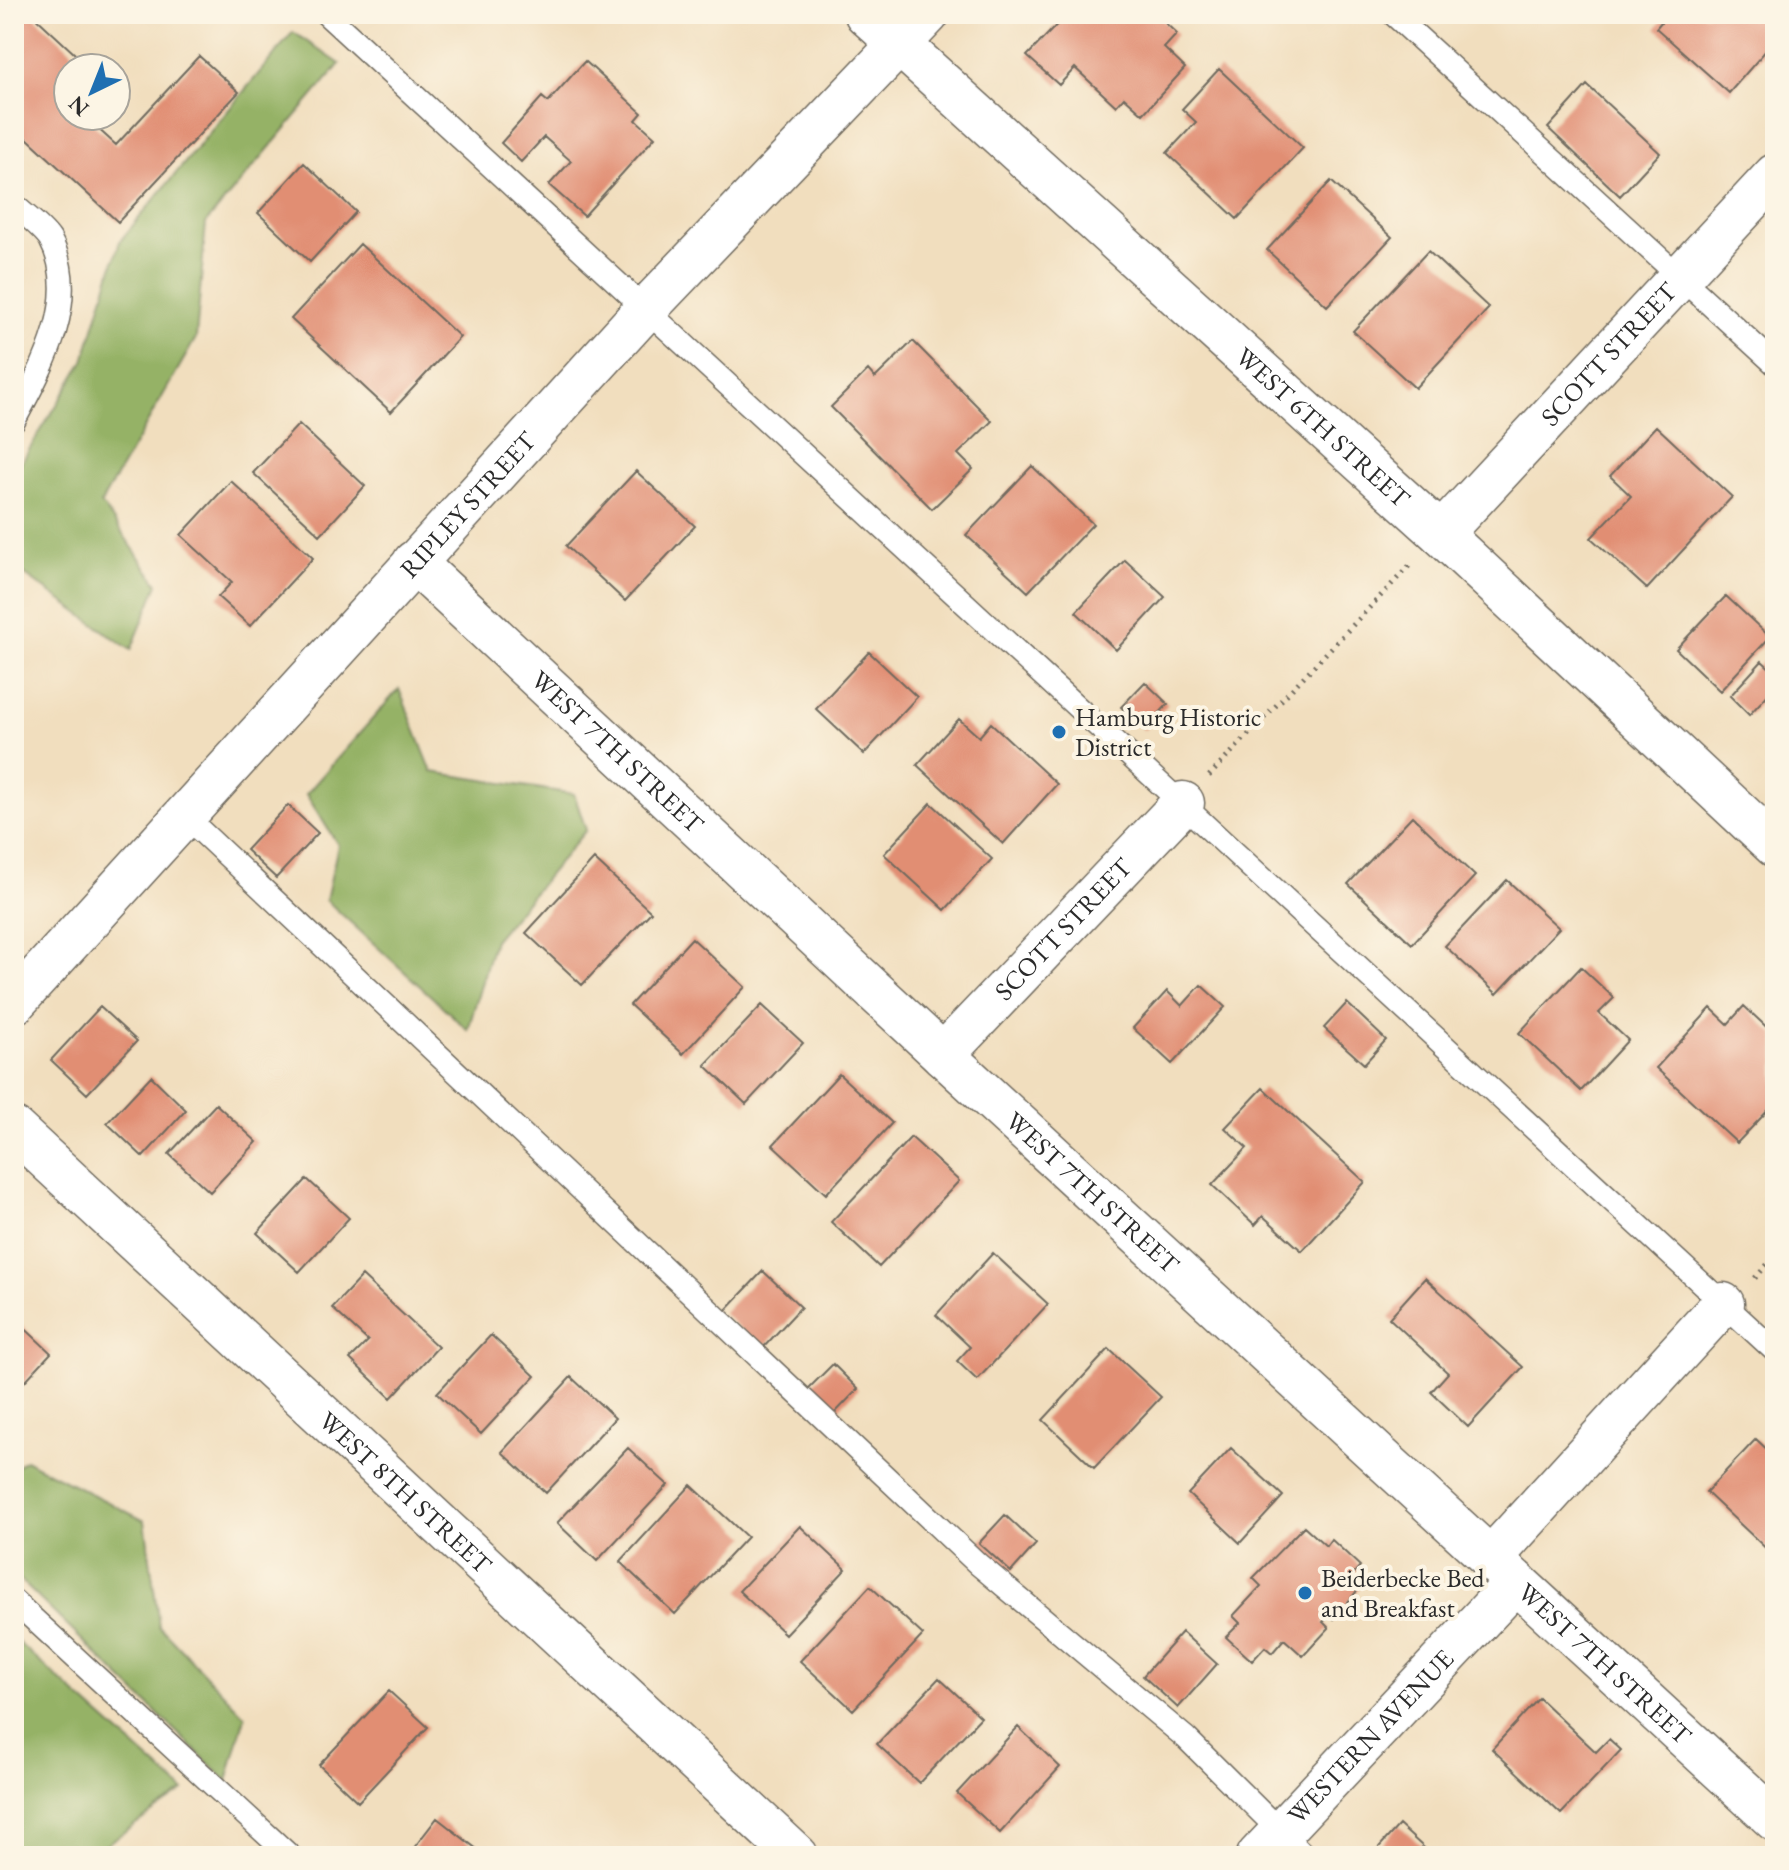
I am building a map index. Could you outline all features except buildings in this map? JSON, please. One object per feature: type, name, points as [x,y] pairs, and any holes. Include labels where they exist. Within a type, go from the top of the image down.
[{"type":"street","name":"WEST 6TH STREET","points":[[866,14],[1441,534],[1775,846]]},
{"type":"street","name":"RIPLEY STREET","points":[[14,1003],[646,309],[928,14]]},
{"type":"street","name":"SCOTT STREET","points":[[1441,534],[1775,175]]},
{"type":"street","name":"WEST 7TH STREET","points":[[414,562],[943,1055],[1775,1820]]},
{"type":"street","name":"SCOTT STREET","points":[[943,1055],[1183,803]]},
{"type":"street","name":"WEST 8TH STREET","points":[[14,1129],[797,1856]]},
{"type":"street","name":"WESTERN AVENUE","points":[[1281,1848],[1723,1304]]},
{"type":"lane","points":[[326,14],[1775,1351]]},
{"type":"lane","points":[[1393,14],[1775,364]]},
{"type":"lane","points":[[14,205],[49,238],[63,277],[56,330],[14,421]]},
{"type":"lane","points":[[184,815],[978,1564],[1186,1738],[1281,1848]]},
{"type":"lane","points":[[14,1601],[290,1856]]},
{"type":"path","points":[[1183,803],[1441,534]]},
{"type":"green space","points":[[293,32],[340,64],[206,223],[196,338],[101,503],[158,584],[131,650],[14,567],[14,474],[84,361],[120,241]]},
{"type":"green space","points":[[399,689],[432,772],[574,794],[586,830],[494,940],[468,1030],[326,900],[338,845],[306,794]]},
{"type":"green space","points":[[25,1460],[145,1521],[159,1626],[245,1716],[227,1781],[14,1574],[14,1469]]},
{"type":"green space","points":[[14,1639],[184,1791],[89,1856],[14,1856]]},
{"type":"place","name":"Hamburg Historic District","points":[[1059,732]]},
{"type":"place","name":"Beiderbecke Bed and Breakfast","points":[[1305,1593]]}]
